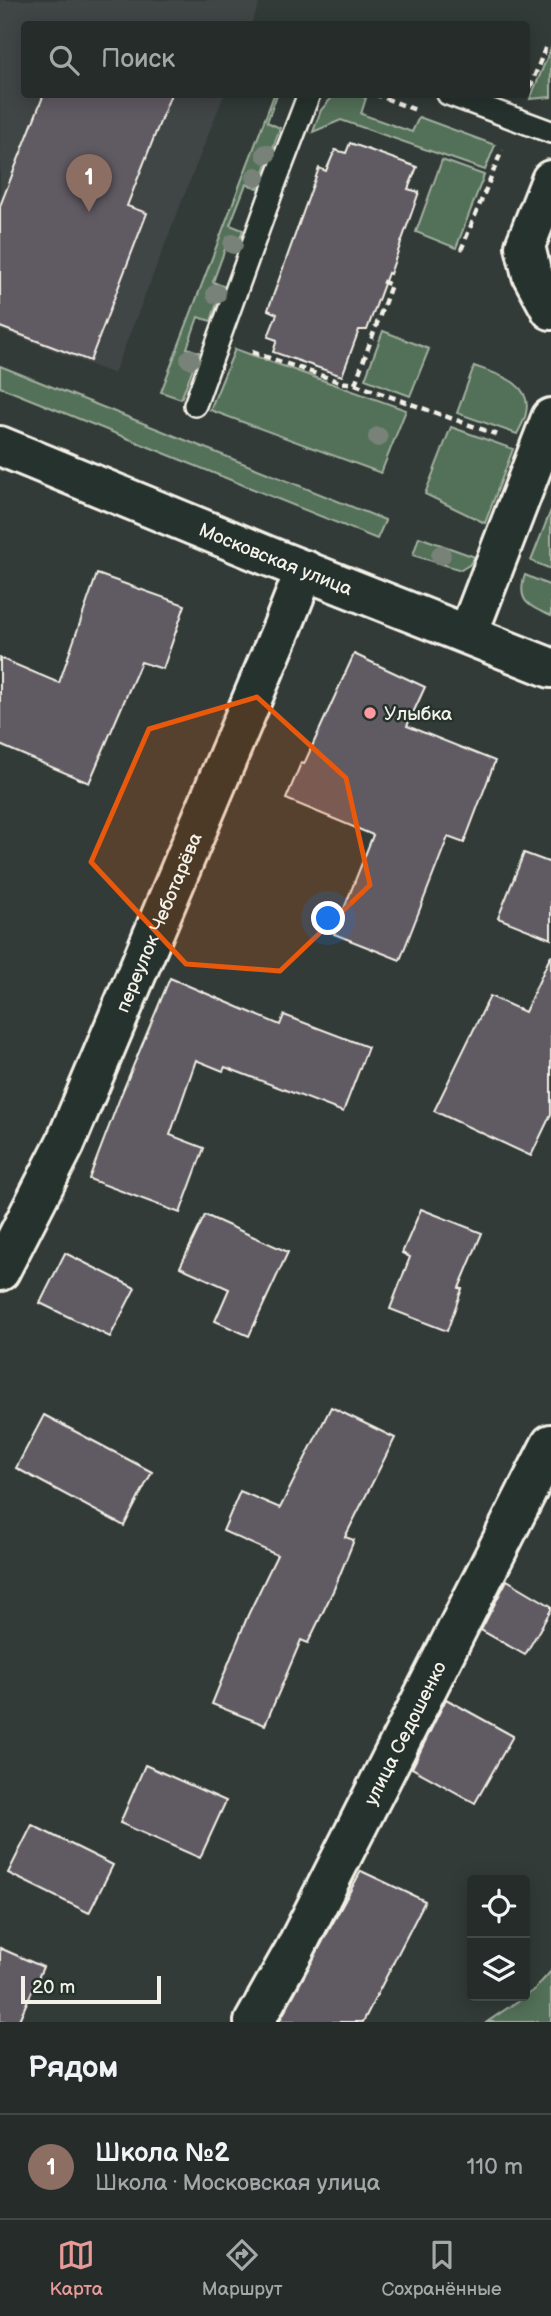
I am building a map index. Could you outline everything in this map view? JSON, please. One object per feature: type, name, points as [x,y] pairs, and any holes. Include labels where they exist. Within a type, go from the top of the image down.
[{"type":"street","points":[[551,180],[525,246],[542,279],[551,310]]},
{"type":"street","points":[[468,634],[545,434]]},
{"type":"street","name":"Московская улица","points":[[0,446],[551,668]]},
{"type":"street","name":"переулок Чеботарёва","points":[[0,1271],[65,1144],[304,570]]},
{"type":"street","name":"улица Седошенко","points":[[254,2022],[295,1949],[551,1444]]},
{"type":"lane","points":[[195,405],[307,98]]},
{"type":"lane","points":[[460,98],[551,132]]},
{"type":"path","points":[[530,84],[546,46]]},
{"type":"path","points":[[461,250],[524,98]]},
{"type":"path","points":[[355,383],[391,285],[379,280]]},
{"type":"path","points":[[220,341],[340,382],[355,383],[545,434]]},
{"type":"highlighted area","points":[[257,697],[346,778],[370,885],[280,971],[186,964],[91,862],[149,729]]},
{"type":"shaded area","points":[[0,0],[261,0],[252,21],[21,21],[21,98],[223,98],[114,374],[0,330]]},
{"type":"green space","points":[[551,48],[551,97],[530,99]]},
{"type":"green space","points":[[273,98],[276,98],[267,122],[280,128],[258,188],[246,184],[230,225],[243,230],[235,252],[225,249],[213,282],[223,286],[211,321],[198,317],[187,348],[199,352],[181,399],[161,392]]},
{"type":"green space","points":[[331,98],[366,98],[361,114],[412,132],[419,117],[495,145],[485,170],[341,120],[313,132],[321,110]]},
{"type":"green space","points":[[442,160],[484,175],[456,248],[416,232]]},
{"type":"green space","points":[[383,331],[429,349],[410,396],[365,379]]},
{"type":"green space","points":[[235,349],[406,410],[381,473],[210,410]]},
{"type":"green space","points":[[0,366],[385,521],[377,539],[0,387]]},
{"type":"green space","points":[[474,366],[511,381],[524,394],[527,402],[526,413],[517,434],[457,413]]},
{"type":"green space","points":[[451,427],[513,449],[485,523],[425,494]]},
{"type":"green space","points":[[551,510],[551,569],[531,561]]},
{"type":"green space","points":[[419,537],[475,557],[461,570],[413,555]]},
{"type":"green space","points":[[525,575],[551,586],[551,616],[526,602],[522,591]]},
{"type":"green space","points":[[551,1971],[551,2022],[487,2022],[518,2001],[530,2001],[530,1993]]},
{"type":"building","points":[[42,98],[169,98],[127,206],[147,213],[90,361],[0,327],[0,206]]},
{"type":"building","points":[[350,143],[417,167],[408,189],[419,192],[367,330],[359,330],[342,376],[273,352],[277,340],[268,337],[277,314],[268,310],[319,168],[326,171],[335,150],[346,153]]},
{"type":"building","points":[[97,574],[185,605],[163,669],[141,662],[89,783],[0,745],[0,658],[59,683]]},
{"type":"building","points":[[354,654],[425,687],[407,726],[495,761],[464,843],[448,837],[400,960],[334,934],[373,835],[286,799]]},
{"type":"building","points":[[524,853],[551,863],[551,939],[498,918]]},
{"type":"building","points":[[551,955],[551,1114],[531,1156],[434,1111],[490,996],[525,1012]]},
{"type":"building","points":[[170,978],[280,1025],[284,1015],[368,1047],[343,1112],[225,1067],[223,1071],[196,1060],[170,1135],[204,1148],[180,1213],[89,1179]]},
{"type":"building","points":[[421,1209],[482,1233],[459,1288],[462,1289],[447,1331],[390,1309],[410,1257],[402,1253]]},
{"type":"building","points":[[205,1215],[288,1252],[249,1336],[215,1321],[229,1289],[180,1267]]},
{"type":"building","points":[[65,1253],[135,1288],[110,1337],[40,1303]]},
{"type":"building","points":[[331,1407],[395,1438],[345,1537],[354,1540],[334,1589],[308,1643],[301,1640],[265,1725],[212,1704],[248,1615],[277,1555],[223,1531],[240,1491],[280,1508]]},
{"type":"building","points":[[44,1415],[152,1472],[124,1526],[16,1468]]},
{"type":"building","points":[[507,1580],[551,1606],[525,1655],[481,1630]]},
{"type":"building","points":[[446,1699],[513,1736],[475,1803],[412,1768]]},
{"type":"building","points":[[145,1765],[226,1801],[200,1858],[120,1823]]},
{"type":"building","points":[[32,1825],[113,1865],[89,1913],[8,1873]]},
{"type":"building","points":[[361,1871],[425,1901],[363,2022],[279,2022]]},
{"type":"building","points":[[0,1948],[43,1967],[18,2022],[0,2022]]},
{"type":"place","name":"Школа №2","points":[[89,212]]},
{"type":"place","name":"Улыбка","points":[[370,713]]}]
